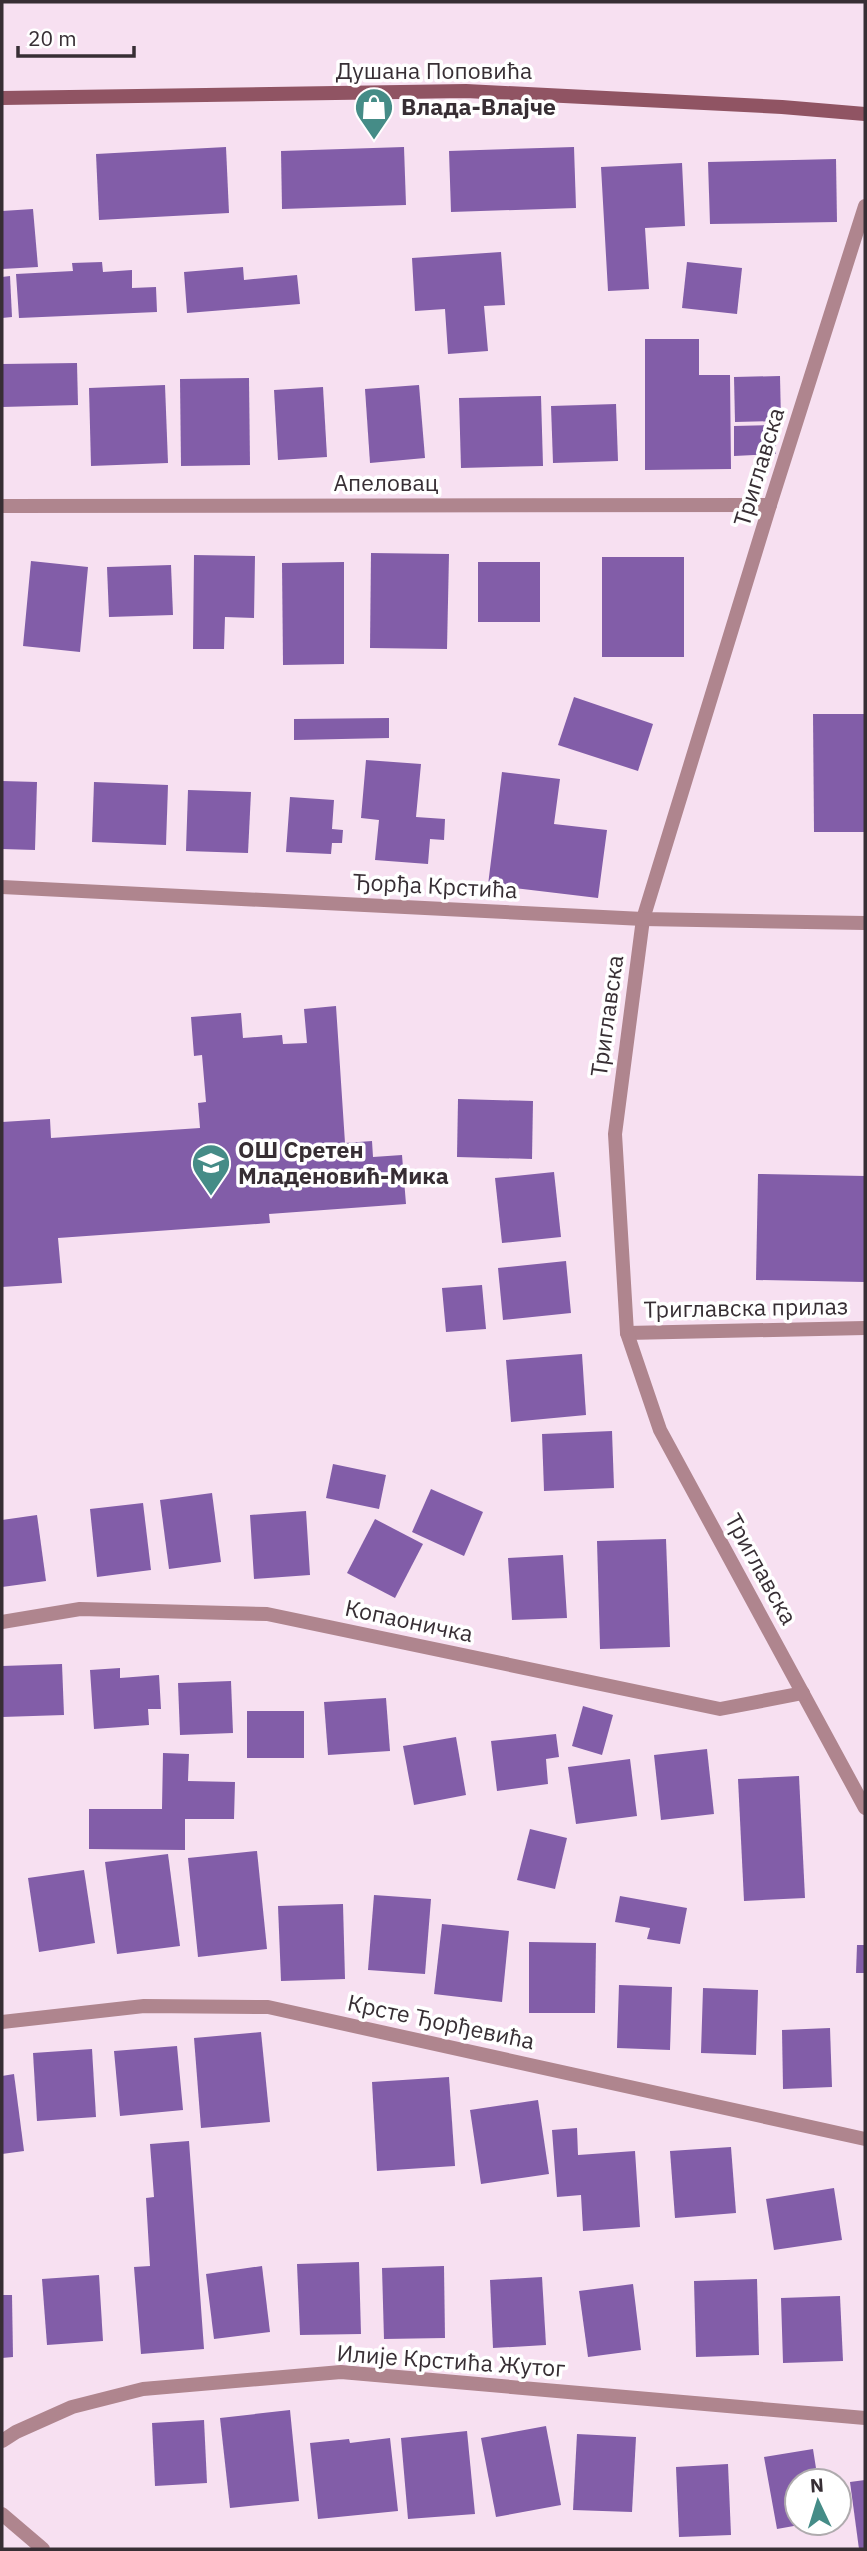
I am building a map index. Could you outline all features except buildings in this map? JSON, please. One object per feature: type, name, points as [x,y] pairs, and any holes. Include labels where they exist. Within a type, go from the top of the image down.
[{"type":"street","name":"Душана Поповића","points":[[2,99],[466,91],[782,107],[865,114]]},
{"type":"street","name":"Триглавска","points":[[865,206],[643,919],[615,1133],[627,1333],[660,1430],[865,1808]]},
{"type":"street","name":"Апеловац","points":[[2,506],[770,505]]},
{"type":"street","name":"Ђорђа Крстића","points":[[4,889],[643,919],[865,923]]},
{"type":"street","name":"Триглавска прилаз","points":[[627,1333],[865,1328]]},
{"type":"street","name":"Копаоничка","points":[[2,1622],[80,1609],[267,1614],[720,1709],[803,1693]]},
{"type":"street","name":"Крсте Ђорђевића","points":[[2,2022],[144,2006],[268,2007],[865,2139]]},
{"type":"street","name":"Илије Крстића Жутог","points":[[2,2441],[72,2407],[143,2389],[341,2372],[865,2418]]},
{"type":"street","points":[[2,2514],[43,2549]]},
{"type":"place","name":"Влада-Влајче","points":[[374,141]]},
{"type":"place","name":"ОШ Сретен Младеновић-Мика","points":[[211,1197]]}]
